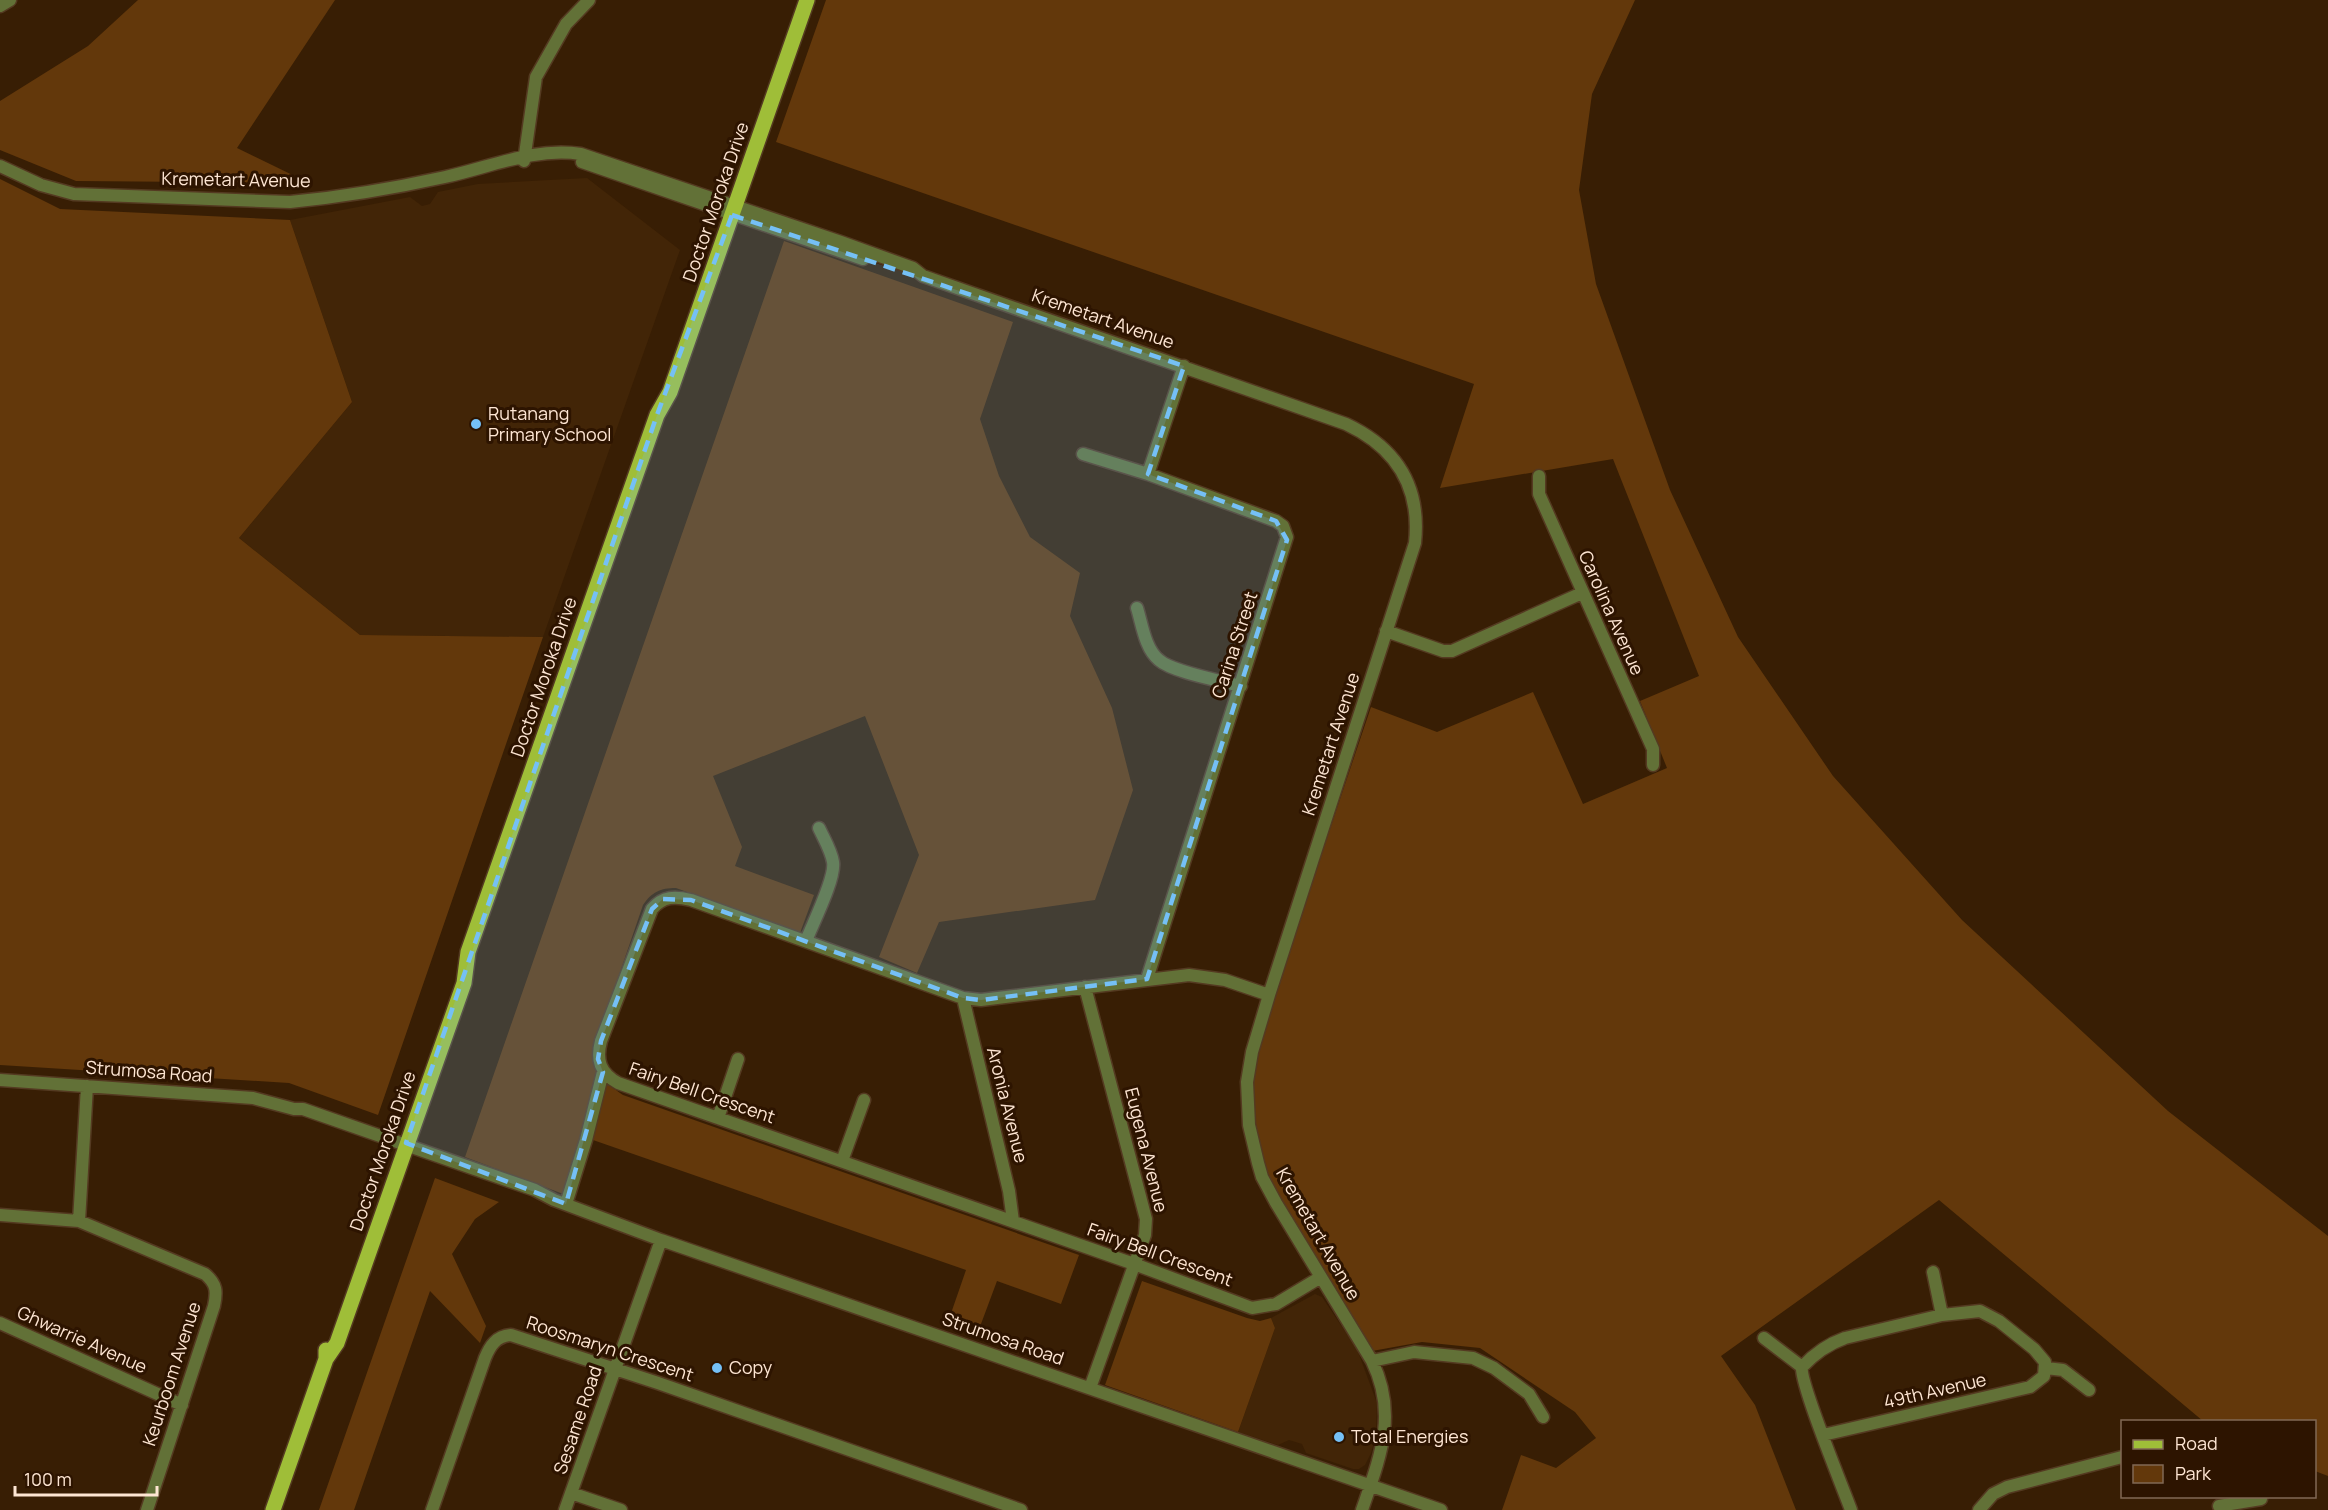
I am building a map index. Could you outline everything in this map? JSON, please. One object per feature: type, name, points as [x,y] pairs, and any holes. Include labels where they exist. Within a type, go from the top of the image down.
[{"type":"main road","name":"Doctor Moroka Drive","points":[[729,209],[798,0]]},
{"type":"main road","name":"Doctor Moroka Drive","points":[[273,1510],[326,1359],[327,1343],[400,1146],[458,971],[468,952],[657,415],[659,398],[807,0]]},
{"type":"street","points":[[0,6],[10,0]]},
{"type":"street","points":[[523,159],[536,77],[566,24],[589,0]]},
{"type":"street","name":"Kremetart Avenue","points":[[0,166],[41,185],[74,194],[290,202],[320,199],[445,177],[523,159],[578,161],[908,266],[923,276],[1346,424],[1369,436],[1390,455],[1410,487],[1414,498],[1416,528],[1414,543],[1269,994],[1252,1053],[1247,1082],[1249,1125],[1262,1177],[1380,1378],[1386,1407],[1385,1431],[1362,1510]]},
{"type":"street","points":[[1148,474],[1184,366]]},
{"type":"street","name":"Carina Street","points":[[1083,454],[1148,474],[1276,521],[1285,529],[1287,540],[1147,979]]},
{"type":"street","name":"Carolina Avenue","points":[[1539,476],[1539,494],[1653,749],[1653,765]]},
{"type":"street","points":[[1386,632],[1443,651],[1452,651],[1582,593]]},
{"type":"street","points":[[1137,608],[1149,645],[1158,660],[1172,667],[1241,686]]},
{"type":"street","points":[[806,941],[834,868],[819,828]]},
{"type":"street","name":"Fairy Bell Crescent","points":[[1269,994],[1206,976],[1189,975],[981,1000],[963,998],[685,898],[670,897],[652,909],[601,1041],[598,1059],[603,1072],[618,1083],[1134,1264],[1252,1308],[1275,1304],[1321,1277]]},
{"type":"street","name":"Eugena Avenue","points":[[1085,987],[1144,1210],[1144,1234],[1090,1388]]},
{"type":"street","name":"Aronia Avenue","points":[[963,998],[1009,1191],[1012,1221]]},
{"type":"street","points":[[718,1118],[738,1059]]},
{"type":"street","points":[[560,1202],[586,1140],[603,1072]]},
{"type":"street","name":"Strumosa Road","points":[[0,1080],[253,1098],[294,1109],[308,1118],[535,1190],[560,1202],[661,1240],[1441,1510]]},
{"type":"street","points":[[0,1215],[79,1221],[87,1086]]},
{"type":"street","points":[[842,1161],[864,1100]]},
{"type":"street","name":"Keurboom Avenue","points":[[79,1221],[205,1274],[214,1283],[216,1289],[213,1306],[147,1510]]},
{"type":"street","name":"Sesame Road","points":[[565,1510],[661,1240]]},
{"type":"street","points":[[1933,1272],[1942,1316]]},
{"type":"street","points":[[1851,1510],[1802,1379],[1802,1367],[1813,1356],[1836,1341],[1942,1316],[1980,1311],[1992,1316],[2034,1349],[2045,1362],[2046,1368],[2063,1370],[2089,1390]]},
{"type":"street","name":"Ghwarrie Avenue","points":[[0,1323],[182,1405]]},
{"type":"street","name":"Roosmaryn Crescent","points":[[432,1510],[485,1358],[490,1347],[499,1338],[511,1335],[658,1383],[1021,1510]]},
{"type":"street","points":[[1764,1338],[1802,1367]]},
{"type":"street","points":[[1372,1361],[1414,1352],[1473,1358],[1494,1368],[1529,1395],[1543,1417]]},
{"type":"street","name":"49th Avenue","points":[[1823,1435],[2030,1387],[2044,1376],[2046,1368]]},
{"type":"street","points":[[1979,1510],[1993,1494],[2007,1487],[2121,1457]]},
{"type":"street","points":[[571,1492],[621,1510]]},
{"type":"street","points":[[2216,1504],[2261,1499]]},
{"type":"highlighted area","points":[[732,215],[1184,366],[1148,474],[1276,521],[1287,540],[1147,979],[981,1000],[963,998],[691,900],[663,899],[652,909],[601,1041],[598,1059],[603,1072],[566,1204],[406,1143],[657,415]]},
{"type":"shaded area","name":"Rutanang Primary School","points":[[587,178],[680,250],[543,637],[360,635],[239,538],[352,402],[290,220],[410,197],[422,206],[430,204],[438,192],[478,184]]},
{"type":"shaded area","points":[[1315,1294],[1322,1297],[1357,1349],[1377,1403],[1376,1436],[1365,1465],[1359,1469],[1306,1453],[1302,1444],[1289,1440],[1278,1445],[1238,1432],[1275,1328],[1271,1318]]},
{"type":"green space","points":[[138,0],[335,0],[237,148],[309,183],[76,181],[0,150],[0,101],[88,46]]},
{"type":"green space","points":[[826,0],[1635,0],[1592,94],[1579,190],[1596,284],[1670,490],[1738,637],[1833,776],[1962,920],[2168,1111],[2328,1236],[2328,1476],[2316,1471],[2316,1420],[2202,1420],[1939,1200],[1721,1356],[1755,1405],[1796,1510],[1502,1510],[1521,1455],[1556,1468],[1596,1438],[1575,1412],[1480,1348],[1422,1342],[1372,1351],[1267,1176],[1259,1146],[1253,1102],[1253,1082],[1274,995],[1371,707],[1437,732],[1533,692],[1583,804],[1667,768],[1640,701],[1699,676],[1613,459],[1440,488],[1474,384],[776,142]]},
{"type":"green space","points":[[0,179],[60,209],[290,220],[352,402],[239,538],[360,635],[543,637],[378,1115],[289,1083],[0,1065]]},
{"type":"green space","points":[[784,241],[1013,322],[980,419],[999,476],[1030,537],[1080,573],[1070,616],[1112,708],[1133,790],[1095,900],[939,922],[917,973],[879,957],[919,855],[865,716],[713,776],[742,847],[735,866],[814,895],[800,933],[676,888],[657,892],[643,905],[593,1051],[594,1059],[602,1077],[623,1095],[1079,1255],[1061,1304],[997,1281],[978,1332],[948,1322],[966,1270],[593,1140],[574,1198],[465,1157]]},
{"type":"green space","points":[[435,1178],[499,1202],[475,1219],[452,1254],[486,1326],[480,1343],[430,1291],[354,1510],[319,1510]]},
{"type":"green space","points":[[1142,1281],[1247,1318],[1260,1321],[1271,1318],[1275,1328],[1238,1432],[1105,1385]]},
{"type":"place","name":"Rutanang Primary School","points":[[476,424]]},
{"type":"place","name":"Copy","points":[[717,1368]]},
{"type":"place","name":"Total Energies","points":[[1339,1437]]}]
